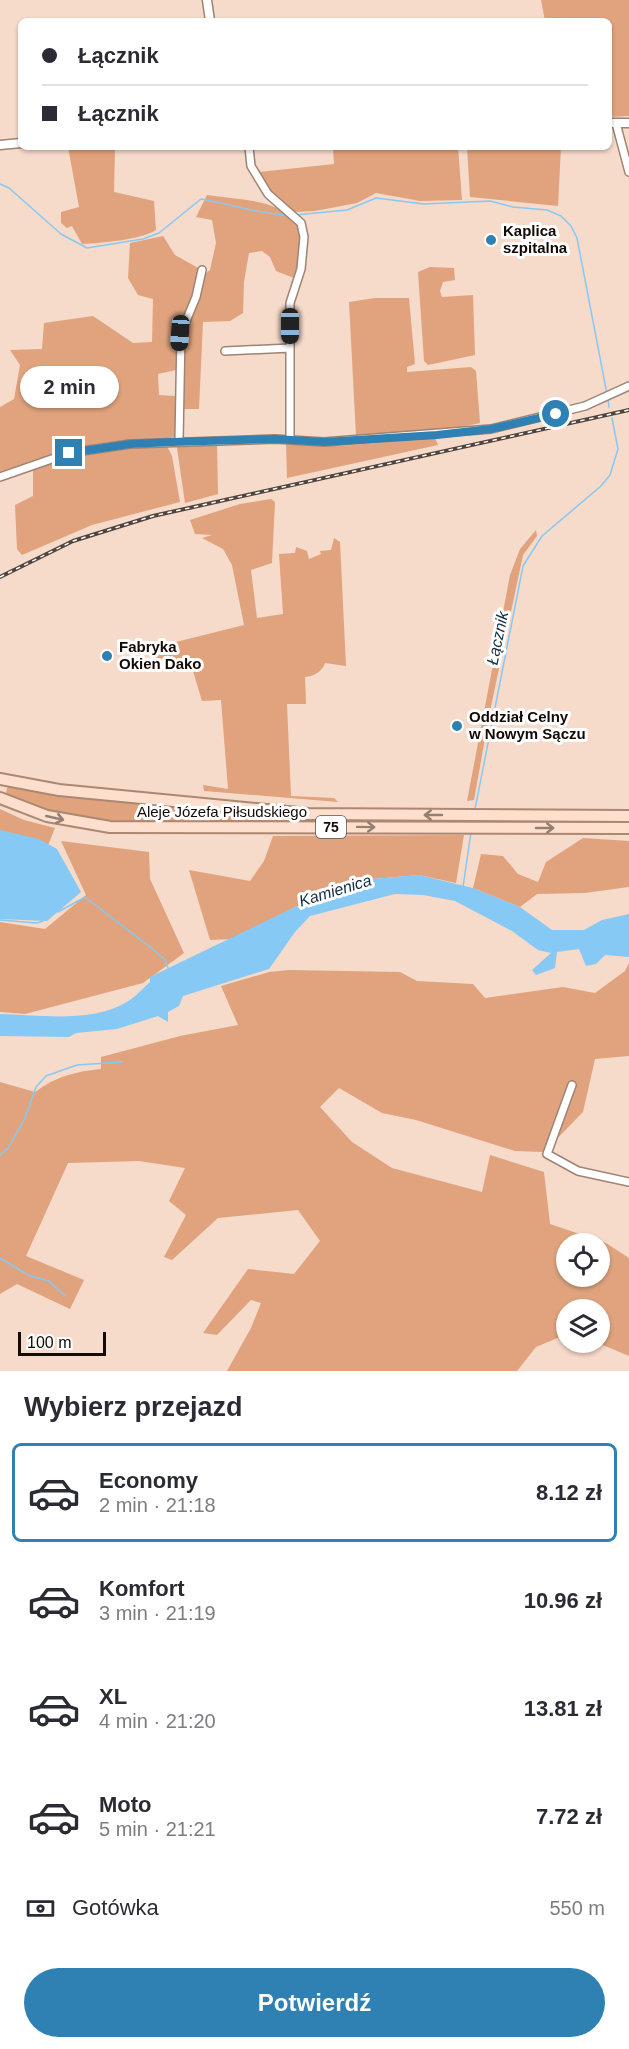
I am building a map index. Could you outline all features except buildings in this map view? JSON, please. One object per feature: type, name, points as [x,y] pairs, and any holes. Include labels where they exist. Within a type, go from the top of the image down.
[{"type":"main road","name":"Aleje Józefa Piłsudskiego","points":[[0,779],[27,786],[309,814],[629,816]]},
{"type":"main road","name":"Aleje Józefa Piłsudskiego","points":[[0,798],[40,814],[110,827],[629,828]]},
{"type":"main road","points":[[202,804],[202,827]]},
{"type":"main road","points":[[615,816],[615,828]]},
{"type":"street","points":[[207,0],[210,18]]},
{"type":"street","points":[[629,123],[612,123],[629,172]]},
{"type":"street","points":[[0,145],[18,143]]},
{"type":"street","points":[[249,150],[251,166],[267,194],[301,223],[304,237],[302,269],[290,303],[290,439]]},
{"type":"street","points":[[179,441],[180,333],[196,297],[202,270]]},
{"type":"street","points":[[225,351],[290,348]]},
{"type":"street","points":[[0,477],[69,453],[130,444],[290,439],[324,442],[491,429],[585,406],[629,386]]},
{"type":"street","points":[[572,1085],[547,1154],[578,1171],[629,1182]]},
{"type":"shaded area","points":[[541,0],[629,0],[629,116],[612,117],[612,18],[544,18]]},
{"type":"shaded area","points":[[69,150],[115,150],[114,192],[154,201],[156,230],[131,239],[82,244],[72,226],[67,228],[61,223],[61,212],[79,207]]},
{"type":"shaded area","points":[[333,150],[458,150],[462,200],[420,201],[376,193],[357,203],[315,211],[294,212],[269,190],[259,172],[334,164]]},
{"type":"shaded area","points":[[467,150],[561,150],[558,206],[470,197]]},
{"type":"shaded area","points":[[207,195],[255,201],[284,212],[294,221],[300,234],[299,262],[294,278],[276,271],[270,257],[262,251],[249,253],[244,282],[243,313],[230,321],[203,322],[199,409],[183,409],[183,331],[196,303],[205,274],[210,270],[216,243],[212,220],[196,217]]},
{"type":"shaded area","points":[[163,236],[175,255],[200,269],[190,305],[178,329],[176,370],[158,374],[159,395],[175,396],[176,437],[67,450],[0,472],[0,407],[14,399],[20,365],[10,350],[42,349],[44,323],[93,316],[133,343],[152,342],[153,299],[138,295],[128,278],[130,243]]},
{"type":"shaded area","points":[[430,267],[454,268],[455,280],[443,282],[440,291],[442,297],[473,295],[475,355],[428,365],[424,361],[418,272]]},
{"type":"shaded area","points":[[375,298],[409,298],[415,364],[407,367],[407,372],[471,367],[476,371],[480,423],[451,429],[356,436],[349,302]]},
{"type":"shaded area","points":[[435,438],[438,445],[287,478],[286,443],[340,446]]},
{"type":"shaded area","points":[[217,443],[218,494],[185,503],[177,448],[179,444]]},
{"type":"shaded area","points":[[158,445],[167,446],[172,456],[180,502],[92,525],[22,555],[17,549],[15,505],[33,496],[33,467],[78,455]]},
{"type":"shaded area","points":[[271,499],[275,502],[272,563],[251,570],[257,618],[283,614],[279,554],[295,553],[296,547],[307,551],[309,559],[321,554],[320,551],[331,550],[334,538],[340,542],[346,666],[325,663],[317,673],[305,677],[306,704],[287,704],[291,796],[334,798],[338,802],[204,791],[203,785],[228,789],[221,700],[202,701],[193,671],[172,659],[155,658],[152,648],[244,625],[232,565],[223,549],[202,538],[212,535],[195,534],[190,520],[240,504]]},
{"type":"shaded area","points":[[536,530],[537,536],[523,555],[474,800],[467,801],[510,575],[520,549]]},
{"type":"shaded area","points":[[8,785],[195,808],[197,814],[191,820],[123,823],[67,817],[5,797]]},
{"type":"shaded area","points":[[0,809],[24,820],[55,828],[46,850],[0,864]]},
{"type":"shaded area","points":[[210,810],[396,819],[394,823],[212,823],[206,816]]},
{"type":"shaded area","points":[[410,819],[609,820],[609,822],[413,823]]},
{"type":"shaded area","points":[[464,835],[456,883],[419,875],[361,880],[295,907],[233,939],[210,940],[189,870],[250,881],[264,861],[273,836]]},
{"type":"shaded area","points":[[583,838],[629,841],[629,887],[585,893],[537,894],[520,907],[473,888],[481,854],[503,856],[518,874],[538,882],[546,862]]},
{"type":"shaded area","points":[[61,841],[149,852],[150,879],[184,953],[143,983],[25,1014],[0,1012],[0,922],[45,929],[86,895]]},
{"type":"shaded area","points":[[629,963],[629,1056],[595,1059],[583,1112],[544,1152],[515,1151],[416,1120],[382,1113],[339,1088],[320,1107],[352,1142],[392,1168],[482,1192],[490,1155],[544,1172],[550,1224],[577,1233],[556,1233],[556,1287],[610,1287],[610,1246],[629,1258],[629,1356],[610,1348],[610,1299],[556,1299],[556,1339],[536,1347],[517,1371],[227,1371],[251,1328],[261,1303],[251,1300],[217,1335],[203,1333],[248,1269],[294,1274],[320,1241],[298,1210],[218,1218],[172,1260],[164,1257],[186,1215],[169,1201],[185,1168],[139,1161],[68,1163],[26,1256],[84,1280],[70,1309],[17,1284],[0,1294],[0,1082],[35,1092],[66,1076],[101,1069],[101,1057],[180,1036],[238,1025],[221,986],[269,972],[289,970],[400,972],[417,981],[473,984],[485,998],[563,987],[595,993],[625,971]]},
{"type":"water","points":[[0,830],[39,839],[57,849],[81,892],[47,921],[0,919]]},
{"type":"water","points":[[419,875],[473,888],[520,907],[552,930],[584,930],[602,920],[629,914],[629,957],[605,955],[596,964],[586,966],[579,949],[557,952],[555,968],[536,975],[532,970],[551,953],[538,950],[512,931],[455,901],[423,895],[395,894],[310,916],[295,932],[269,969],[183,996],[179,1006],[168,1012],[168,1022],[158,1016],[117,1029],[76,1033],[69,1037],[0,1036],[0,1014],[80,1016],[111,1009],[135,996],[150,982],[150,977],[295,907],[361,880]]},
{"type":"waterway","points":[[0,184],[9,188],[61,234],[87,248],[143,239],[159,233],[201,199],[255,211],[287,215]]},
{"type":"waterway","name":"Łącznik","points":[[295,215],[347,210],[376,198],[424,204],[490,201],[513,207],[547,210],[561,216],[571,226],[577,238],[607,394]]},
{"type":"waterway","name":"Łącznik","points":[[608,399],[609,407]]},
{"type":"waterway","name":"Łącznik","points":[[475,809],[523,566],[542,536],[601,486],[610,475],[618,449],[612,418]]},
{"type":"waterway","name":"Łącznik","points":[[463,887],[471,832]]},
{"type":"waterway","points":[[58,912],[85,897],[155,951],[165,960],[168,968]]},
{"type":"waterway","points":[[0,920],[37,923],[43,921]]},
{"type":"waterway","points":[[0,1155],[8,1148],[24,1120],[36,1087],[46,1076],[77,1065],[122,1062]]},
{"type":"waterway","points":[[0,1258],[28,1275],[49,1281],[65,1296]]},
{"type":"railway","points":[[0,577],[73,541],[153,516],[629,410]]},
{"type":"place","name":"Kaplica szpitalna","points":[[491,240]]},
{"type":"place","name":"Fabryka Okien Dako","points":[[107,656]]},
{"type":"place","name":"Oddział Celny w Nowym Sączu","points":[[457,726]]},
{"type":"route","points":[[69,453],[130,444],[275,439],[324,442],[437,435],[491,429],[556,414]]},
{"type":"water label","name":"Kamienica","points":[[335,890]]}]
